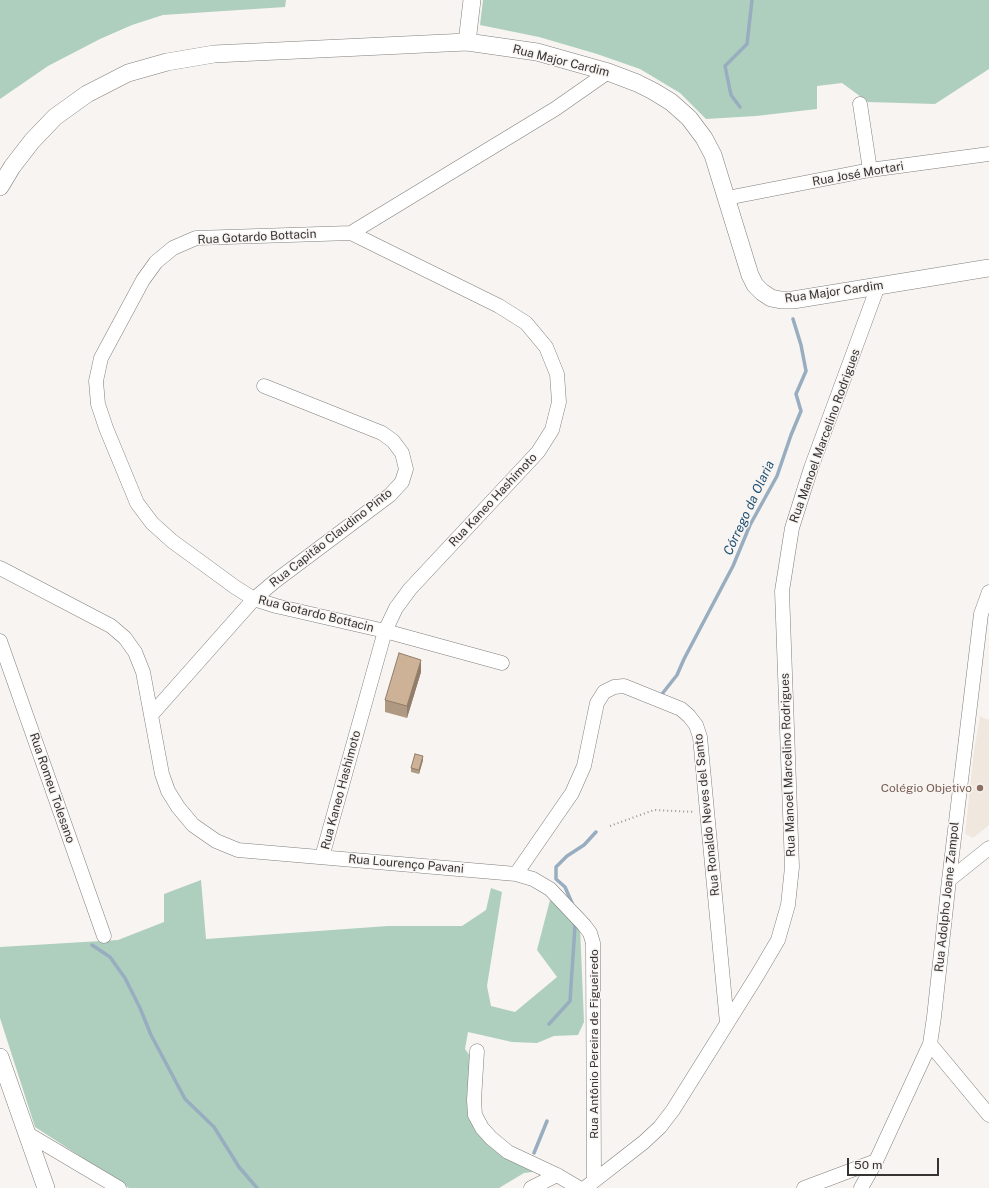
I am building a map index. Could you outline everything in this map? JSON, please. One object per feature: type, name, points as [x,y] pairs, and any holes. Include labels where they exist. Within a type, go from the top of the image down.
[{"type":"street","points":[[467,42],[472,0]]},
{"type":"street","name":"Rua Major Cardim","points":[[0,187],[12,167],[32,141],[55,117],[87,94],[128,73],[167,62],[214,54],[467,42],[537,52],[608,72],[637,83],[671,102],[690,118],[704,138],[713,155],[750,275],[755,285],[771,298],[793,300],[989,268]]},
{"type":"street","name":"Rua Gotardo Bottacin","points":[[502,663],[384,631],[276,606],[254,599],[235,587],[172,541],[152,523],[137,503],[106,428],[98,404],[96,381],[101,358],[143,280],[156,262],[173,248],[196,238],[351,233],[555,109],[608,72]]},
{"type":"street","points":[[860,104],[870,170]]},
{"type":"street","name":"Rua José Mortari","points":[[727,198],[870,170],[989,154]]},
{"type":"street","name":"Rua Kaneo Hashimoto","points":[[322,858],[384,631],[396,608],[410,589],[538,452],[552,430],[559,402],[557,374],[546,347],[526,323],[498,306],[351,233]]},
{"type":"street","name":"Rua Manoel Marcelino Rodrigues","points":[[590,1184],[644,1142],[660,1127],[673,1110],[778,940],[788,905],[792,867],[782,591],[792,528],[811,468],[878,286]]},
{"type":"street","name":"Rua Capitão Claudino Pinto","points":[[152,714],[254,599],[274,582],[390,495],[402,482],[406,469],[402,453],[393,441],[382,433],[264,386]]},
{"type":"street","name":"Rua Lourenço Pavani","points":[[0,568],[111,626],[125,638],[135,652],[143,672],[162,774],[168,790],[178,807],[193,826],[216,841],[238,850],[516,874]]},
{"type":"street","name":"Rua Adolpho Joane Zampol","points":[[861,1188],[876,1161],[930,1044],[981,614],[989,592]]},
{"type":"street","name":"Rua Romeu Tolesano","points":[[0,641],[104,936]]},
{"type":"street","name":"Rua Ronaldo Neves del Santo","points":[[516,874],[572,793],[584,766],[597,703],[604,692],[614,686],[624,686],[681,709],[696,725],[700,737],[727,1023]]},
{"type":"street","points":[[949,880],[989,848]]},
{"type":"street","name":"Rua Antônio Pereira de Figueiredo","points":[[516,874],[532,879],[550,889],[584,925],[590,933],[593,943],[590,1184]]},
{"type":"street","points":[[930,1044],[989,1115]]},
{"type":"street","points":[[477,1052],[474,1100],[475,1115],[482,1128],[491,1138],[508,1152],[557,1175],[579,1188]]},
{"type":"street","points":[[0,1057],[46,1188]]},
{"type":"street","points":[[28,1134],[119,1188]]},
{"type":"street","points":[[804,1188],[876,1161]]},
{"type":"street","points":[[531,1188],[557,1175]]},
{"type":"path","points":[[610,826],[654,810],[708,812]]},
{"type":"shaded area","name":"Colégio Objetivo","points":[[980,716],[988,720],[989,718],[989,825],[973,838],[965,834],[974,751]]},
{"type":"green space","points":[[0,0],[286,0],[285,7],[163,15],[132,25],[100,39],[48,66],[0,99]]},
{"type":"green space","points":[[483,0],[989,0],[989,69],[935,104],[868,102],[842,83],[817,86],[817,109],[756,116],[706,119],[680,93],[640,69],[597,54],[539,37],[480,25]]},
{"type":"green space","points":[[201,880],[206,939],[388,926],[462,926],[486,910],[491,888],[502,892],[487,986],[491,1006],[515,1012],[557,977],[537,950],[550,900],[580,927],[584,1022],[578,1035],[554,1036],[537,1043],[512,1042],[468,1032],[465,1049],[473,1060],[471,1118],[540,1171],[524,1173],[499,1188],[129,1188],[35,1127],[0,1018],[0,947],[118,940],[164,922],[164,894]]},
{"type":"building","points":[[399,653],[421,660],[407,706],[385,700]]},
{"type":"building","points":[[415,754],[423,756],[419,770],[411,768]]},
{"type":"waterway","name":"Córrego da Olaria","points":[[740,107],[731,95],[725,66],[747,44],[752,0]]},
{"type":"waterway","name":"Córrego da Olaria","points":[[662,694],[677,675],[733,566],[750,525],[777,476],[801,411],[796,394],[806,371],[801,345],[793,319]]},
{"type":"waterway","name":"Córrego da Olaria","points":[[572,903],[565,887],[556,879],[556,867],[567,856],[584,845],[596,832]]},
{"type":"waterway","name":"Córrego da Olaria","points":[[549,1024],[570,1001],[575,926],[574,922]]},
{"type":"waterway","points":[[92,945],[110,957],[125,978],[151,1035],[185,1099],[214,1127],[239,1167],[257,1188]]},
{"type":"waterway","name":"Córrego da Olaria","points":[[534,1153],[547,1121]]},
{"type":"place","name":"Colégio Objetivo","points":[[980,788]]}]
